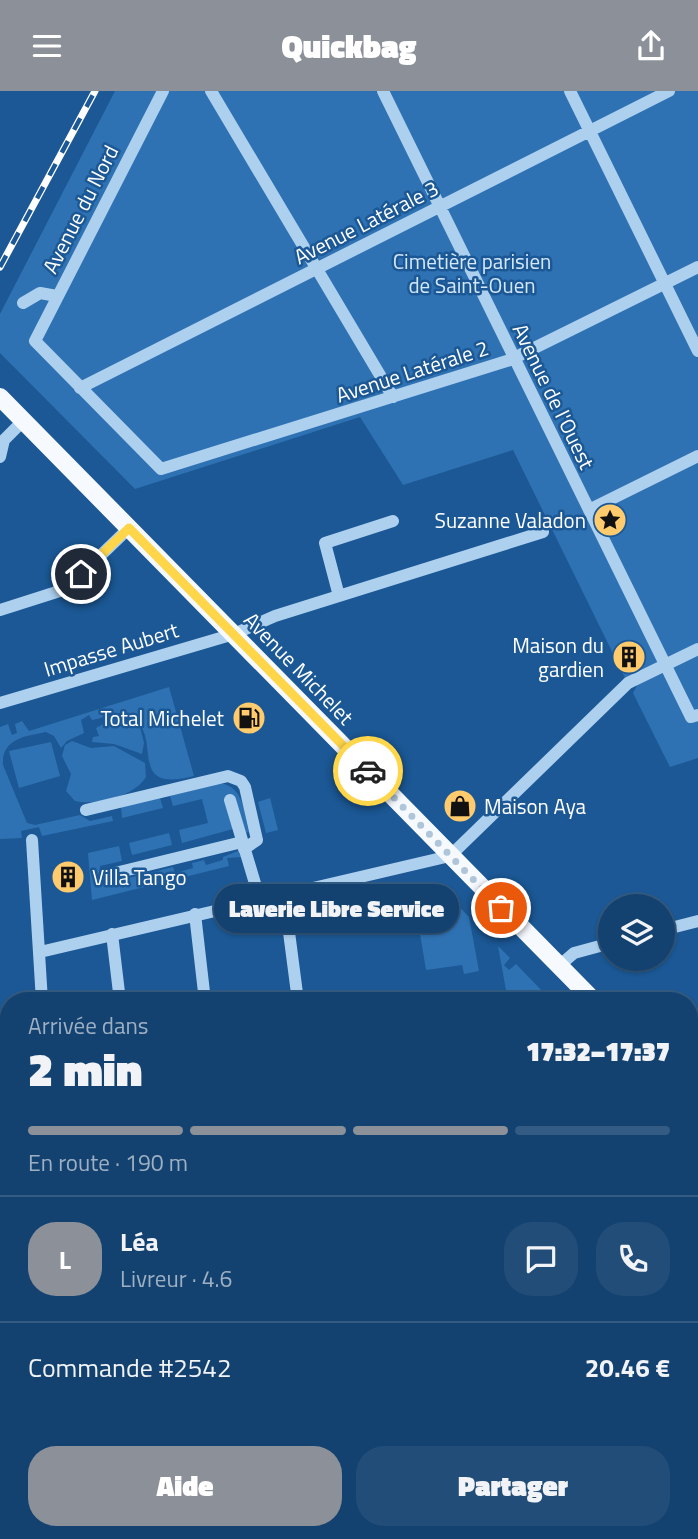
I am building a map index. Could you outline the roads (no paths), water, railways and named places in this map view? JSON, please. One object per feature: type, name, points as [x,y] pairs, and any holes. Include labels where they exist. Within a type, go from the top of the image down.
[{"type":"main road","name":"Avenue Michelet","points":[[0,397],[585,992]]},
{"type":"street","name":"Avenue du Nord","points":[[80,388],[37,345],[37,332],[163,91]]},
{"type":"street","points":[[211,91],[393,397]]},
{"type":"street","name":"Avenue de l'Ouest","points":[[383,91],[665,665],[694,716]]},
{"type":"street","points":[[570,91],[698,351]]},
{"type":"street","name":"Avenue Latérale 3","points":[[80,388],[669,91]]},
{"type":"street","name":"Avenue Latérale 2","points":[[80,388],[157,466],[166,470],[514,358],[698,267]]},
{"type":"street","points":[[23,303],[40,293],[57,296]]},
{"type":"street","points":[[0,457],[4,440],[23,421]]},
{"type":"street","points":[[589,510],[698,456]]},
{"type":"street","points":[[339,596],[325,543],[393,521]]},
{"type":"street","points":[[0,610],[66,589],[129,528]]},
{"type":"street","name":"Impasse Aubert","points":[[0,703],[234,634],[275,616],[543,532]]},
{"type":"street","points":[[40,952],[450,856],[628,683],[698,649]]},
{"type":"street","points":[[86,810],[228,776],[241,781],[245,787],[257,840],[243,846],[107,875]]},
{"type":"street","points":[[230,800],[260,900]]},
{"type":"street","points":[[32,840],[42,992]]},
{"type":"street","points":[[284,894],[297,992]]},
{"type":"street","points":[[195,914],[204,992]]},
{"type":"street","points":[[675,927],[698,921]]},
{"type":"street","points":[[112,935],[119,992]]},
{"type":"street","points":[[559,966],[574,953],[598,947]]},
{"type":"railway","points":[[0,267],[95,91]]},
{"type":"place","name":"Suzanne Valadon","points":[[610,520]]},
{"type":"place","name":"Maison du gardien","points":[[629,657]]},
{"type":"place","name":"Total Michelet","points":[[249,718]]},
{"type":"place","name":"Maison Aya","points":[[460,806]]},
{"type":"place","name":"Villa Tango","points":[[68,877]]},
{"type":"place","name":"Laverie Libre Service","points":[[501,908]]},
{"type":"park label","name":"Cimetière parisien de Saint-Ouen","points":[[472,273]]}]
